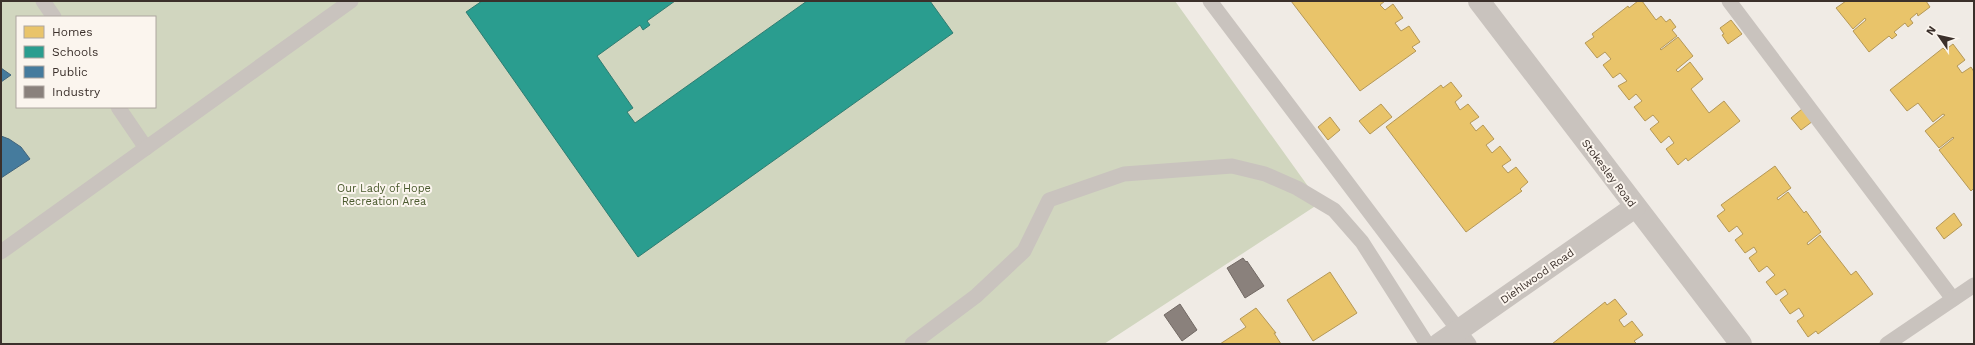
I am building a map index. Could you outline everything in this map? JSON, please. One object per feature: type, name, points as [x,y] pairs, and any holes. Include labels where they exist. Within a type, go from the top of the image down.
[{"type":"street","name":"Stokesley Road","points":[[1479,1],[1741,344]]},
{"type":"street","name":"Diehlwood Road","points":[[1439,344],[1464,337],[1635,207]]},
{"type":"lane","points":[[43,1],[53,16]]},
{"type":"lane","points":[[1,252],[351,1]]},
{"type":"lane","points":[[1210,1],[1464,337]]},
{"type":"lane","points":[[1729,1],[1953,299]]},
{"type":"lane","points":[[119,108],[146,148]]},
{"type":"lane","points":[[912,344],[976,296],[1024,251],[1049,200],[1124,174],[1232,166],[1265,174],[1297,188],[1334,210],[1362,242],[1427,344]]},
{"type":"lane","points":[[1887,344],[1974,285]]},
{"type":"green space","name":"Our Lady of Hope Recreation Area","points":[[1,1],[1175,1],[1320,203],[1104,344],[1,344]]},
{"type":"building: Homes","points":[[1291,1],[1385,1],[1380,5],[1385,10],[1393,4],[1403,18],[1395,23],[1401,31],[1409,26],[1420,42],[1412,47],[1416,51],[1360,91]]},
{"type":"building: Homes","points":[[1638,1],[1642,1],[1656,20],[1661,16],[1666,22],[1670,19],[1676,27],[1672,30],[1677,36],[1660,49],[1661,50],[1678,37],[1693,56],[1676,70],[1678,72],[1690,62],[1703,79],[1691,89],[1709,113],[1724,101],[1740,121],[1688,161],[1686,158],[1678,165],[1666,149],[1674,143],[1669,136],[1661,143],[1650,129],[1659,122],[1653,115],[1645,121],[1634,107],[1642,101],[1636,94],[1629,100],[1618,86],[1627,81],[1620,73],[1613,78],[1603,65],[1611,59],[1605,52],[1597,58],[1585,43],[1594,37],[1592,34],[1628,6],[1629,8]]},
{"type":"building: Homes","points":[[1846,1],[1926,1],[1930,7],[1918,16],[1917,13],[1910,19],[1913,23],[1908,27],[1905,23],[1894,32],[1897,35],[1892,39],[1889,36],[1869,52],[1853,31],[1866,20],[1865,18],[1853,29],[1836,8]]},
{"type":"building: Homes","points":[[1731,20],[1742,34],[1728,44],[1722,35],[1724,34],[1720,28]]},
{"type":"building: Homes","points":[[1953,44],[1965,60],[1957,66],[1962,73],[1971,67],[1974,72],[1974,188],[1971,191],[1939,150],[1954,138],[1953,137],[1939,148],[1925,131],[1945,115],[1943,114],[1933,122],[1918,103],[1907,111],[1890,90],[1943,48],[1945,50]]},
{"type":"building: Homes","points":[[1451,82],[1462,96],[1455,102],[1460,110],[1468,104],[1479,117],[1470,123],[1476,131],[1483,125],[1494,139],[1486,145],[1492,153],[1500,146],[1511,160],[1502,166],[1508,173],[1516,167],[1528,182],[1520,189],[1522,191],[1466,232],[1386,127],[1441,85],[1443,88]]},
{"type":"building: Homes","points":[[1381,104],[1392,117],[1370,134],[1359,121]]},
{"type":"building: Homes","points":[[1802,109],[1813,121],[1801,130],[1791,118]]},
{"type":"building: Homes","points":[[1330,117],[1340,130],[1328,140],[1318,127]]},
{"type":"building: Homes","points":[[1775,166],[1791,188],[1777,198],[1778,200],[1788,192],[1804,213],[1806,211],[1821,232],[1807,243],[1808,245],[1820,235],[1851,275],[1856,271],[1873,294],[1818,334],[1816,331],[1808,337],[1797,321],[1804,316],[1799,308],[1790,314],[1780,300],[1788,294],[1785,289],[1776,295],[1766,282],[1775,275],[1767,266],[1759,272],[1749,258],[1757,252],[1754,247],[1745,253],[1735,240],[1743,234],[1737,226],[1729,232],[1717,216],[1725,210],[1721,205]]},
{"type":"building: Homes","points":[[1954,213],[1962,225],[1944,239],[1936,228]]},
{"type":"building: Homes","points":[[1330,272],[1357,313],[1313,341],[1287,300]]},
{"type":"building: Homes","points":[[1615,299],[1627,314],[1619,320],[1624,327],[1632,321],[1643,335],[1634,341],[1637,344],[1552,344],[1605,302],[1607,305]]},
{"type":"building: Homes","points":[[1256,308],[1276,333],[1274,333],[1281,344],[1220,344],[1246,327],[1240,319]]},
{"type":"building: Schools","points":[[482,1],[675,1],[647,21],[650,25],[643,30],[640,25],[597,56],[633,108],[627,112],[635,123],[807,1],[930,1],[953,33],[638,257],[466,12]]},
{"type":"building: Public","points":[[1,68],[11,75],[1,82]]},
{"type":"building: Public","points":[[1,136],[9,139],[21,147],[30,159],[1,178]]},
{"type":"building: Industry","points":[[1243,258],[1246,262],[1247,261],[1264,286],[1245,298],[1227,268]]},
{"type":"building: Industry","points":[[1180,304],[1197,330],[1182,341],[1164,315]]}]
